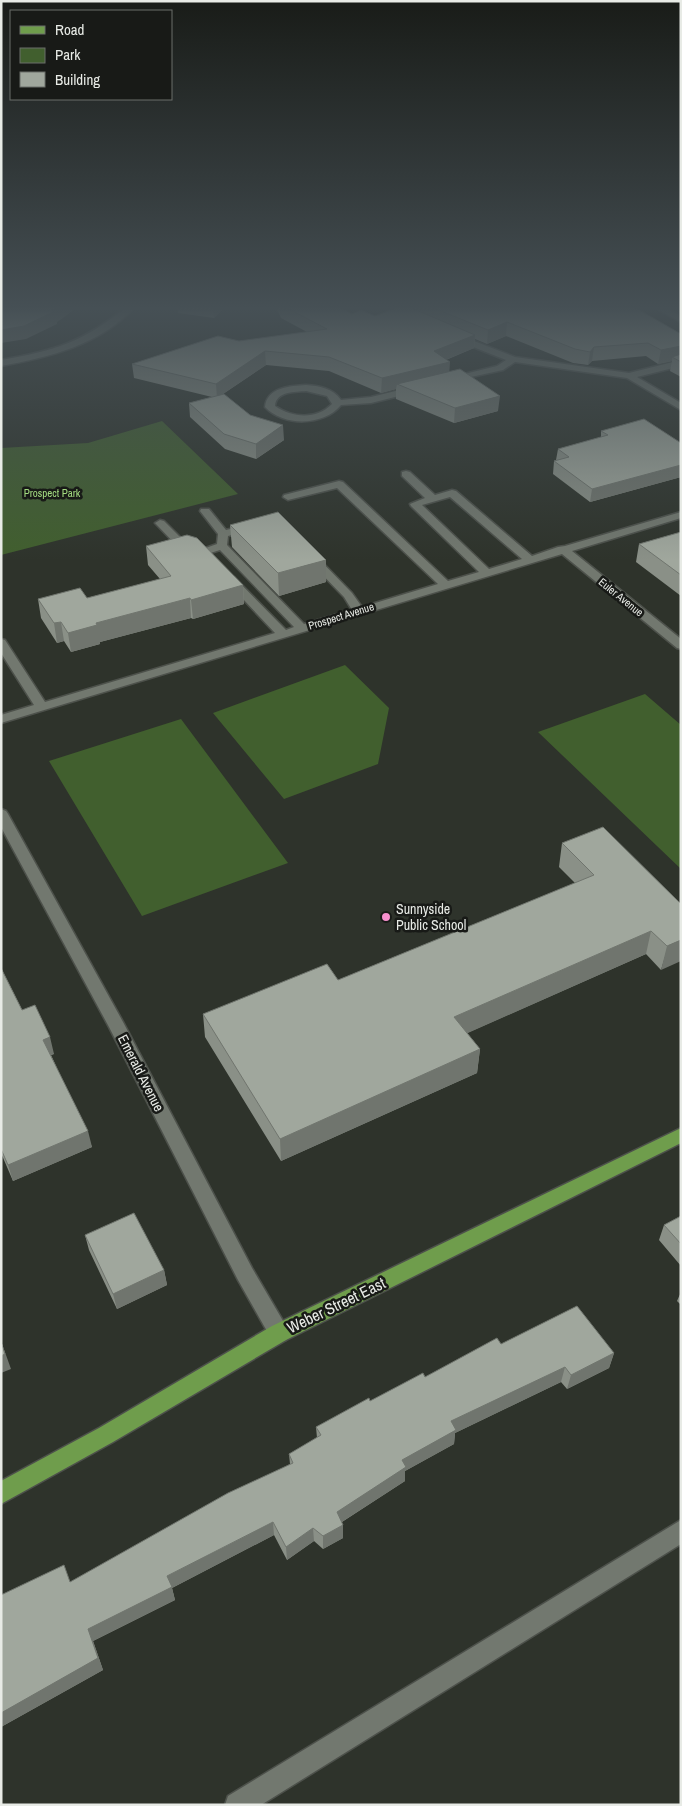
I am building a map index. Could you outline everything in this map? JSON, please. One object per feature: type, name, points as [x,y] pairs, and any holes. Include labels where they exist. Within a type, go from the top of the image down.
[{"type":"main road","name":"Weber Street East","points":[[1,1493],[106,1435],[279,1333],[681,1134]]},
{"type":"street","points":[[288,391],[279,393],[270,402],[270,407],[278,413],[304,418],[326,414],[333,410],[337,403]]},
{"type":"street","points":[[323,391],[334,396],[337,403]]},
{"type":"street","points":[[337,403],[371,400],[405,391]]},
{"type":"street","points":[[655,391],[681,407]]},
{"type":"street","points":[[406,474],[433,499]]},
{"type":"street","points":[[288,497],[339,484],[445,585]]},
{"type":"street","points":[[486,572],[415,504],[452,493],[528,560]]},
{"type":"street","points":[[205,510],[224,534]]},
{"type":"street","name":"Prospect Avenue","points":[[1,719],[681,515]]},
{"type":"street","points":[[224,534],[266,522]]},
{"type":"street","points":[[160,523],[185,548],[207,555],[222,546]]},
{"type":"street","points":[[224,534],[222,546],[301,628]]},
{"type":"street","points":[[301,547],[348,595],[359,611]]},
{"type":"street","name":"Euler Avenue","points":[[562,550],[681,645]]},
{"type":"street","points":[[223,572],[283,634]]},
{"type":"street","points":[[1,643],[42,707]]},
{"type":"street","name":"Emerald Avenue","points":[[1,814],[117,1026],[244,1274],[279,1333]]},
{"type":"street","points":[[237,1805],[681,1531]]},
{"type":"green space","name":"Prospect Park","points":[[162,421],[238,494],[1,555],[1,448],[88,443]]},
{"type":"green space","points":[[345,665],[389,708],[378,764],[284,799],[213,713]]},
{"type":"green space","points":[[645,694],[681,725],[681,869],[538,732]]},
{"type":"green space","points":[[181,719],[288,863],[142,916],[49,761]]},
{"type":"building","points":[[415,391],[493,391],[500,396],[455,408]]},
{"type":"building","points":[[224,394],[250,415],[283,425],[256,444],[224,434],[189,403]]},
{"type":"building","points":[[644,419],[681,443],[681,465],[592,489],[554,461],[569,457],[558,449],[608,435],[601,431]]},
{"type":"building","points":[[278,512],[326,560],[278,573],[230,525]]},
{"type":"building","points":[[681,532],[681,575],[639,544]]},
{"type":"building","points":[[187,535],[197,538],[243,585],[191,600],[190,598],[96,623],[97,625],[68,633],[61,622],[54,623],[38,599],[80,588],[87,598],[171,576],[146,546]]},
{"type":"building","points":[[603,827],[681,904],[681,940],[667,946],[651,931],[454,1017],[480,1049],[280,1139],[203,1014],[327,964],[338,980],[594,875],[562,843]]},
{"type":"building","points":[[1,968],[22,1010],[35,1005],[50,1037],[43,1040],[88,1131],[8,1165],[1,1149]]},
{"type":"building","points":[[134,1213],[164,1270],[113,1294],[85,1235]]},
{"type":"building","points":[[681,1216],[681,1244],[664,1225]]},
{"type":"building","points":[[577,1306],[614,1353],[571,1375],[565,1367],[451,1421],[456,1430],[402,1460],[406,1467],[337,1512],[343,1525],[323,1536],[313,1528],[286,1547],[273,1522],[167,1576],[172,1587],[88,1629],[98,1658],[1,1713],[1,1595],[64,1565],[70,1582],[228,1493],[293,1463],[289,1454],[321,1435],[316,1427],[369,1398],[370,1401],[423,1373],[425,1377],[497,1338],[501,1344]]},
{"type":"building","points":[[1,1342],[5,1354],[1,1356]]},
{"type":"place","name":"Sunnyside Public School","points":[[386,917]]}]
